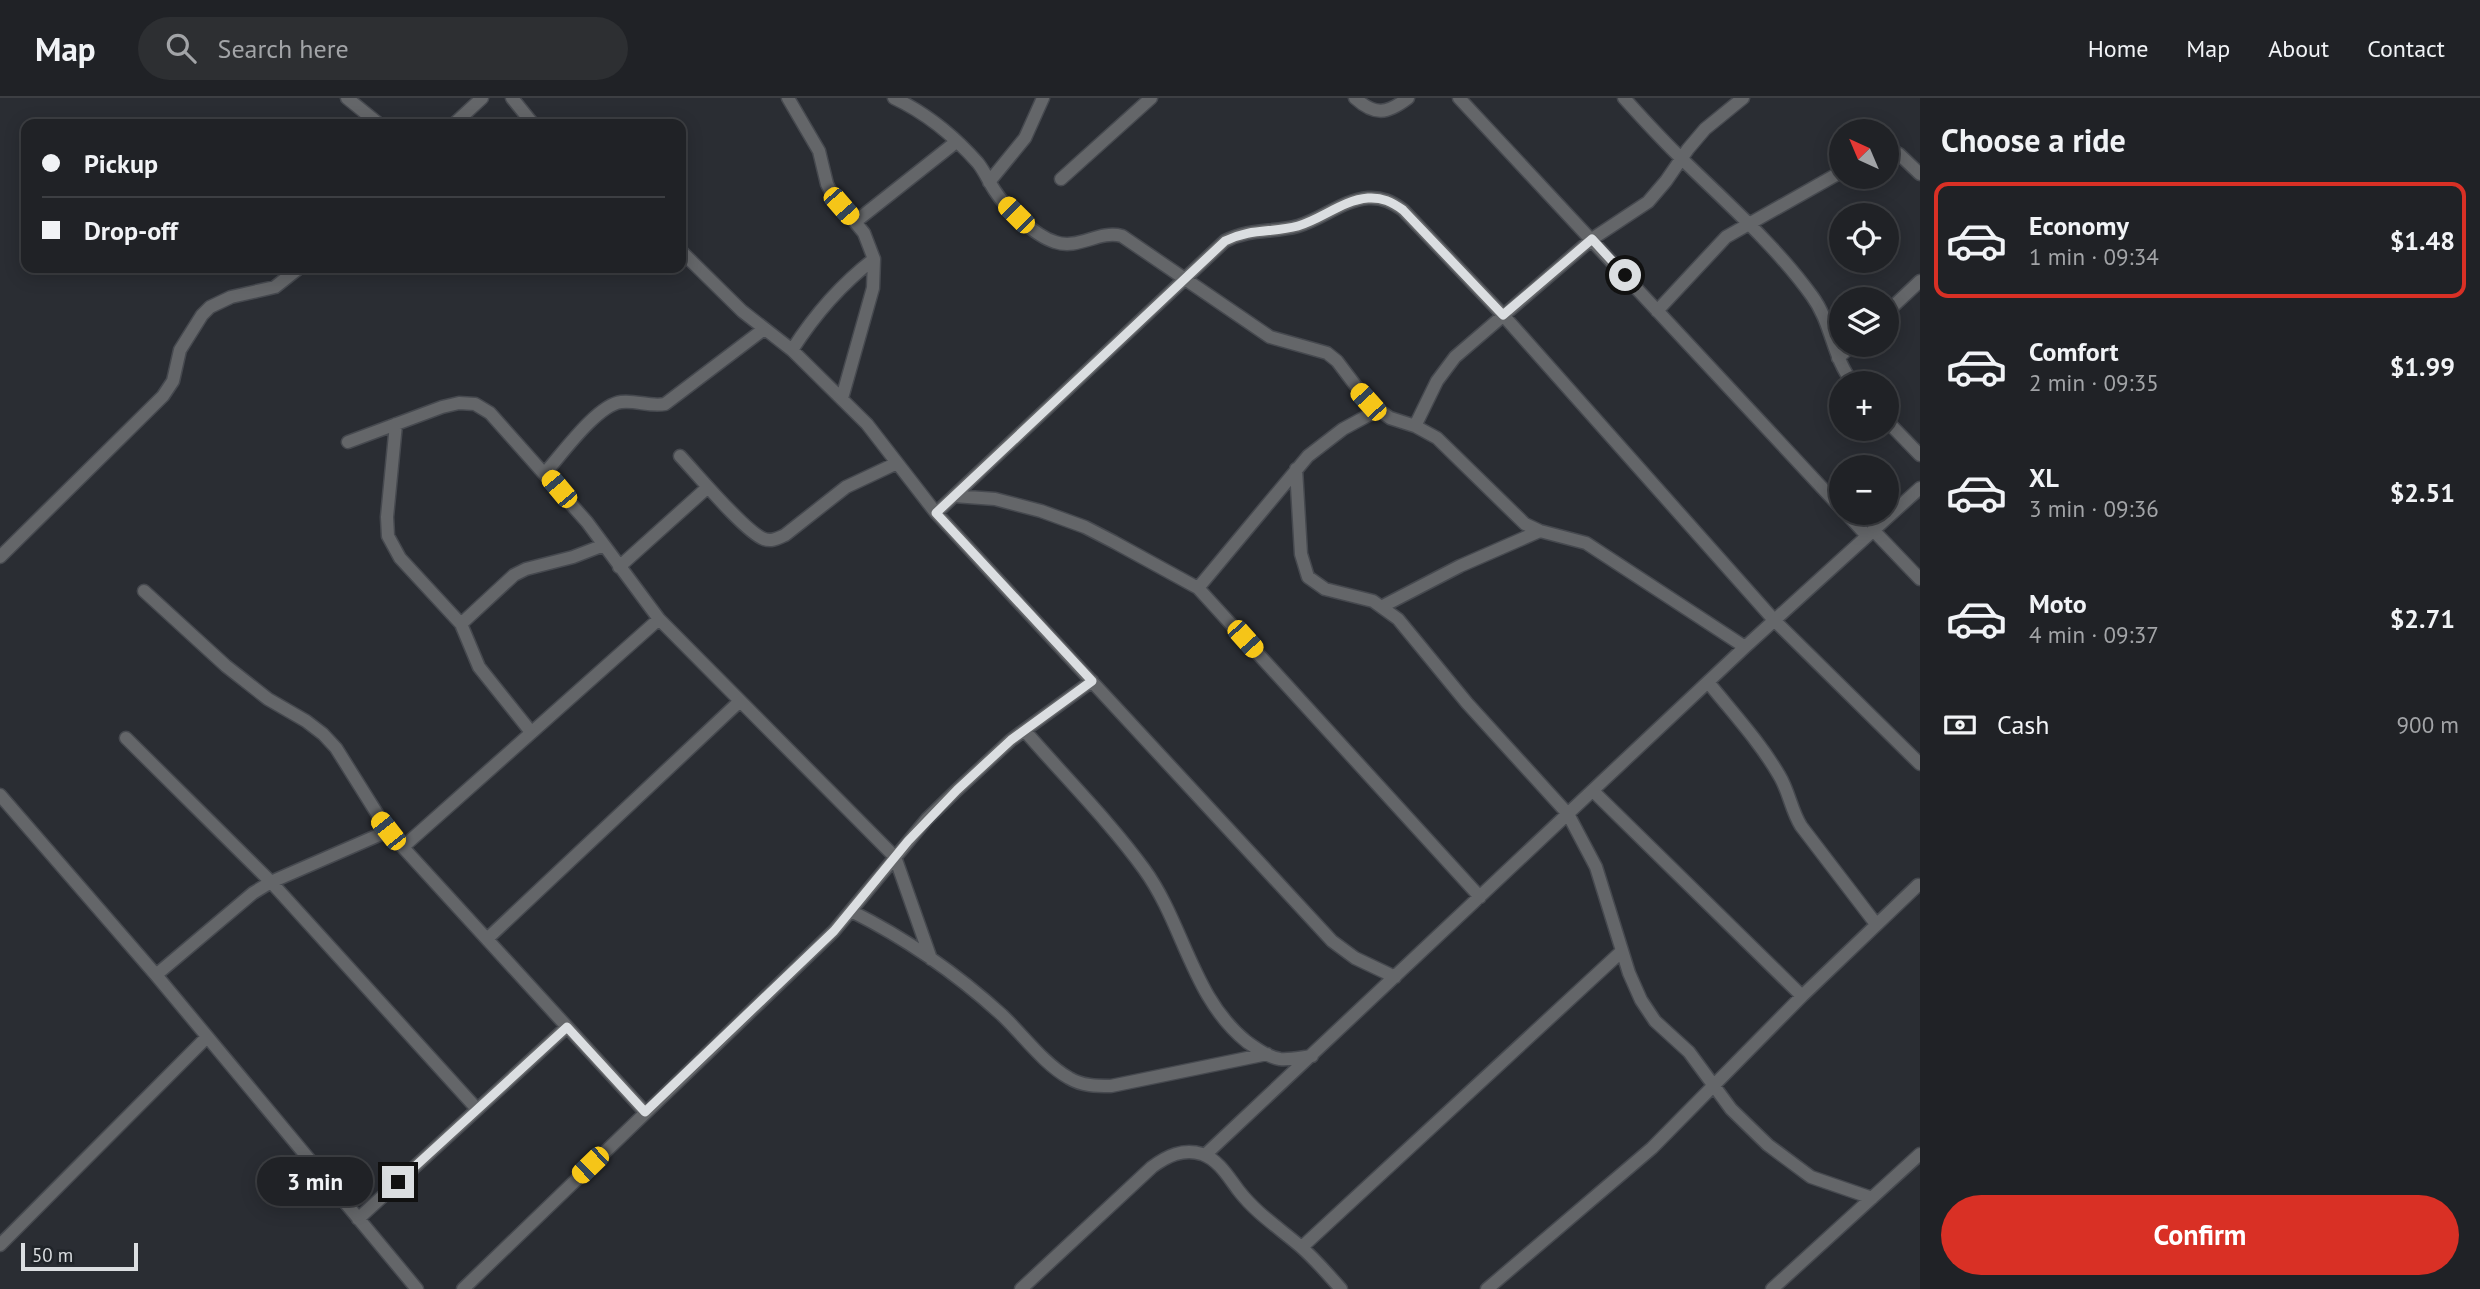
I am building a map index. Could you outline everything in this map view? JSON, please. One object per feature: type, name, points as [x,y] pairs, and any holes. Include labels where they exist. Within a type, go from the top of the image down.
[{"type":"street","points":[[347,98],[373,119]]},
{"type":"street","points":[[459,119],[482,98]]},
{"type":"street","points":[[512,98],[529,119]]},
{"type":"street","points":[[788,98],[820,151],[827,184],[832,194],[863,233],[874,259],[873,288],[842,398]]},
{"type":"street","points":[[894,98],[917,109],[956,142],[976,162],[989,183],[1016,215],[1053,242],[1080,243],[1103,234],[1122,236],[1269,337],[1327,353],[1337,361],[1368,402],[1390,418],[1415,426],[1449,447],[1519,520],[1540,531],[1576,539],[1594,548],[1745,647]]},
{"type":"street","points":[[989,183],[1025,138],[1043,98]]},
{"type":"street","points":[[1060,179],[1151,98]]},
{"type":"street","points":[[1355,98],[1368,109],[1380,111],[1394,108],[1408,98]]},
{"type":"street","points":[[1624,98],[1681,159],[1750,223],[1813,297],[1827,321],[1838,358],[1846,371]]},
{"type":"street","points":[[1415,426],[1444,370],[1455,357],[1592,239],[1648,202],[1705,129],[1743,98]]},
{"type":"street","points":[[1462,99],[1829,495]]},
{"type":"street","points":[[855,222],[956,142]]},
{"type":"street","points":[[1899,154],[1920,174]]},
{"type":"street","points":[[1657,311],[1726,237],[1829,179]]},
{"type":"street","points":[[936,513],[1225,241],[1238,234],[1299,226],[1348,204],[1366,198],[1379,198],[1403,210],[1503,315],[1774,620],[1920,764]]},
{"type":"street","points":[[686,256],[742,311],[792,350],[867,424],[936,513],[1332,941],[1355,958],[1395,977]]},
{"type":"street","points":[[792,350],[828,300],[874,259]]},
{"type":"street","points":[[0,557],[163,396],[173,380],[180,350],[210,307],[231,297],[275,287],[293,273]]},
{"type":"street","points":[[1899,301],[1920,281]]},
{"type":"street","points":[[545,472],[609,405],[628,401],[655,406],[665,404],[764,329]]},
{"type":"street","points":[[348,442],[459,403],[475,404],[490,413],[545,472],[604,545],[659,620],[895,857],[931,960]]},
{"type":"street","points":[[1198,588],[1296,469],[1343,429],[1378,410]]},
{"type":"street","points":[[396,424],[387,517],[388,536],[400,558],[461,624],[479,667],[531,732]]},
{"type":"street","points":[[1899,433],[1920,455]]},
{"type":"street","points":[[680,456],[757,535],[766,540],[785,535],[846,487],[897,463]]},
{"type":"street","points":[[1296,469],[1301,554],[1308,577],[1325,589],[1373,601],[1398,618],[1467,703],[1568,814],[1596,867],[1622,951],[1641,1000],[1655,1021],[1689,1052],[1713,1087],[1745,1124],[1792,1164],[1811,1177],[1872,1198]]},
{"type":"street","points":[[619,567],[708,487]]},
{"type":"street","points":[[1205,1155],[1745,647],[1920,488]]},
{"type":"street","points":[[954,496],[995,499],[1041,510],[1085,527],[1198,588],[1480,897]]},
{"type":"street","points":[[1860,525],[1920,579]]},
{"type":"street","points":[[1383,606],[1460,566],[1540,531]]},
{"type":"street","points":[[461,624],[505,583],[526,569],[573,558],[604,545]]},
{"type":"street","points":[[144,591],[226,666],[268,699],[323,734],[335,748],[388,831],[645,1112]]},
{"type":"street","points":[[403,846],[659,620]]},
{"type":"street","points":[[463,1289],[813,951],[851,911],[927,819],[957,790],[1025,730],[1092,681]]},
{"type":"street","points":[[1708,682],[1772,763],[1781,777],[1793,812],[1801,826],[1876,924]]},
{"type":"street","points":[[487,939],[740,701]]},
{"type":"street","points":[[1025,730],[1143,868],[1166,908],[1208,998],[1224,1020],[1267,1055],[1280,1059],[1313,1055]]},
{"type":"street","points":[[126,738],[271,882],[477,1109]]},
{"type":"street","points":[[1593,790],[1802,996]]},
{"type":"street","points":[[0,795],[156,975],[417,1289]]},
{"type":"street","points":[[156,975],[232,908],[271,882],[388,831]]},
{"type":"street","points":[[1487,1289],[1622,1176],[1802,996],[1918,885]]},
{"type":"street","points":[[851,911],[896,935],[964,982],[1071,1080],[1093,1086],[1133,1082],[1267,1055]]},
{"type":"street","points":[[1302,1248],[1622,951]]},
{"type":"street","points":[[358,1219],[567,1027]]},
{"type":"street","points":[[0,1245],[207,1037]]},
{"type":"street","points":[[1021,1289],[1152,1167],[1179,1152],[1194,1152],[1216,1162],[1256,1210],[1302,1248],[1341,1289]]},
{"type":"street","points":[[1772,1289],[1920,1154]]},
{"type":"route","points":[[398,1182],[567,1027],[645,1112],[834,931],[927,819],[957,790],[1011,740],[1092,681],[936,513],[1225,241],[1253,230],[1299,226],[1348,204],[1366,198],[1379,198],[1403,210],[1503,315],[1592,239],[1625,275]]}]
